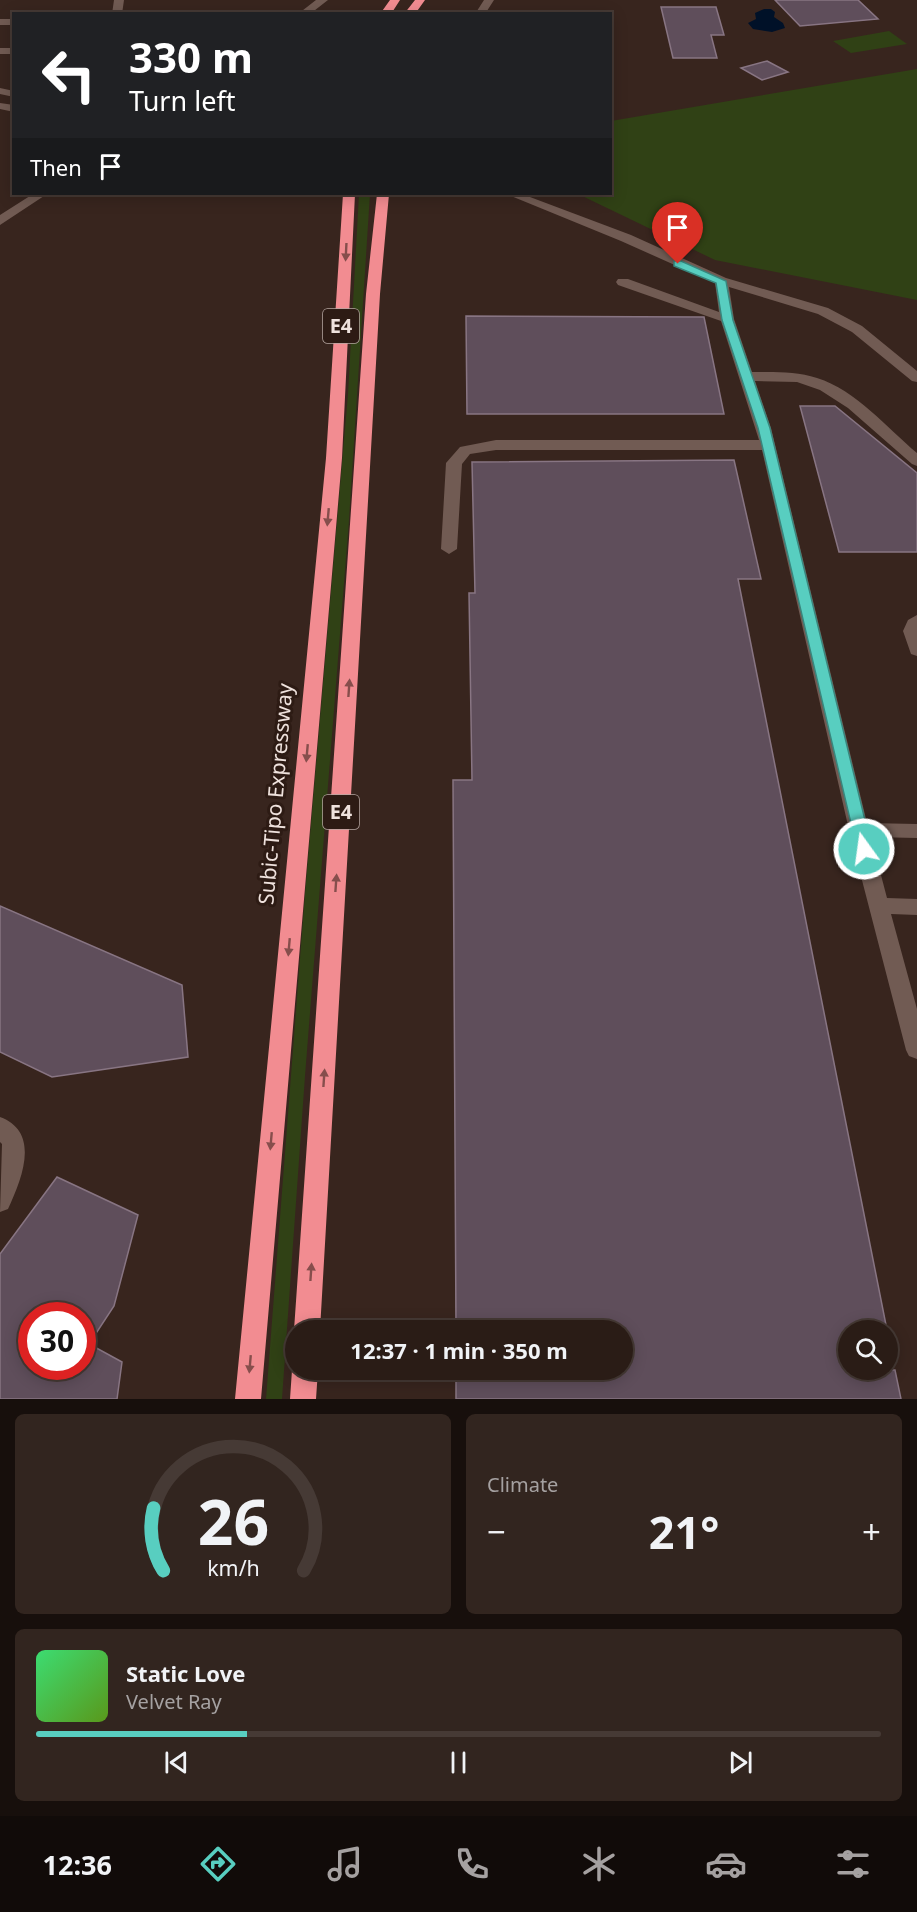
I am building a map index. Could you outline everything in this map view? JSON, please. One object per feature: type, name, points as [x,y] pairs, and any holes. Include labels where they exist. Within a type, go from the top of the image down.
[{"type":"highway","points":[[410,12],[420,0]]},
{"type":"highway","name":"Subic-Tipo Expressway","points":[[248,1399],[334,458],[349,195]]},
{"type":"highway","name":"E4","points":[[308,1320],[373,294],[383,195]]},
{"type":"highway","points":[[303,1399],[304,1380]]},
{"type":"street","points":[[306,12],[322,0]]},
{"type":"street","points":[[489,1],[501,0]]},
{"type":"street","points":[[0,221],[39,195]]},
{"type":"street","points":[[515,195],[626,238],[678,264],[721,281],[824,310],[842,319],[917,378]]},
{"type":"street","points":[[721,281],[727,320],[748,376],[768,446],[859,830],[917,1050]]},
{"type":"street","points":[[623,282],[727,320]]},
{"type":"street","points":[[748,376],[803,379],[824,386],[846,401],[917,461]]},
{"type":"street","points":[[449,549],[454,463],[465,450],[496,445],[768,446]]},
{"type":"street","points":[[917,621],[911,629],[911,636],[917,650]]},
{"type":"street","points":[[859,830],[917,831]]},
{"type":"street","points":[[879,906],[917,907]]},
{"type":"street","points":[[0,1127],[14,1140],[13,1160],[0,1201]]},
{"type":"green space","points":[[889,31],[907,44],[851,53],[833,41]]},
{"type":"green space","points":[[917,69],[917,300],[715,260],[580,195],[612,195],[612,121]]},
{"type":"green space","points":[[359,195],[370,195],[349,520],[288,1320],[285,1320],[282,1399],[266,1399],[305,894],[348,394]]},
{"type":"water","points":[[771,9],[775,12],[774,17],[783,23],[785,28],[772,32],[753,29],[748,23],[756,19],[755,13]]},
{"type":"building","points":[[775,0],[858,0],[878,19],[800,26]]},
{"type":"building","points":[[661,7],[716,7],[724,35],[711,35],[717,58],[673,58]]},
{"type":"building","points":[[767,61],[788,72],[762,80],[741,68]]},
{"type":"building","points":[[466,316],[704,317],[724,414],[467,414]]},
{"type":"building","points":[[800,406],[835,406],[917,473],[917,552],[839,552]]},
{"type":"building","points":[[734,460],[761,579],[738,579],[885,1320],[838,1320],[838,1380],[897,1380],[901,1399],[456,1399],[456,1380],[633,1380],[633,1320],[456,1320],[453,780],[472,780],[469,593],[475,593],[472,462]]},
{"type":"building","points":[[0,906],[182,985],[188,1057],[52,1077],[0,1052]]},
{"type":"building","points":[[57,1177],[138,1215],[114,1306],[96,1333],[96,1302],[18,1302],[18,1380],[96,1380],[96,1348],[122,1362],[117,1399],[0,1399],[0,1254]]},
{"type":"route","points":[[678,264],[721,281],[727,320],[764,428],[864,849]]}]
